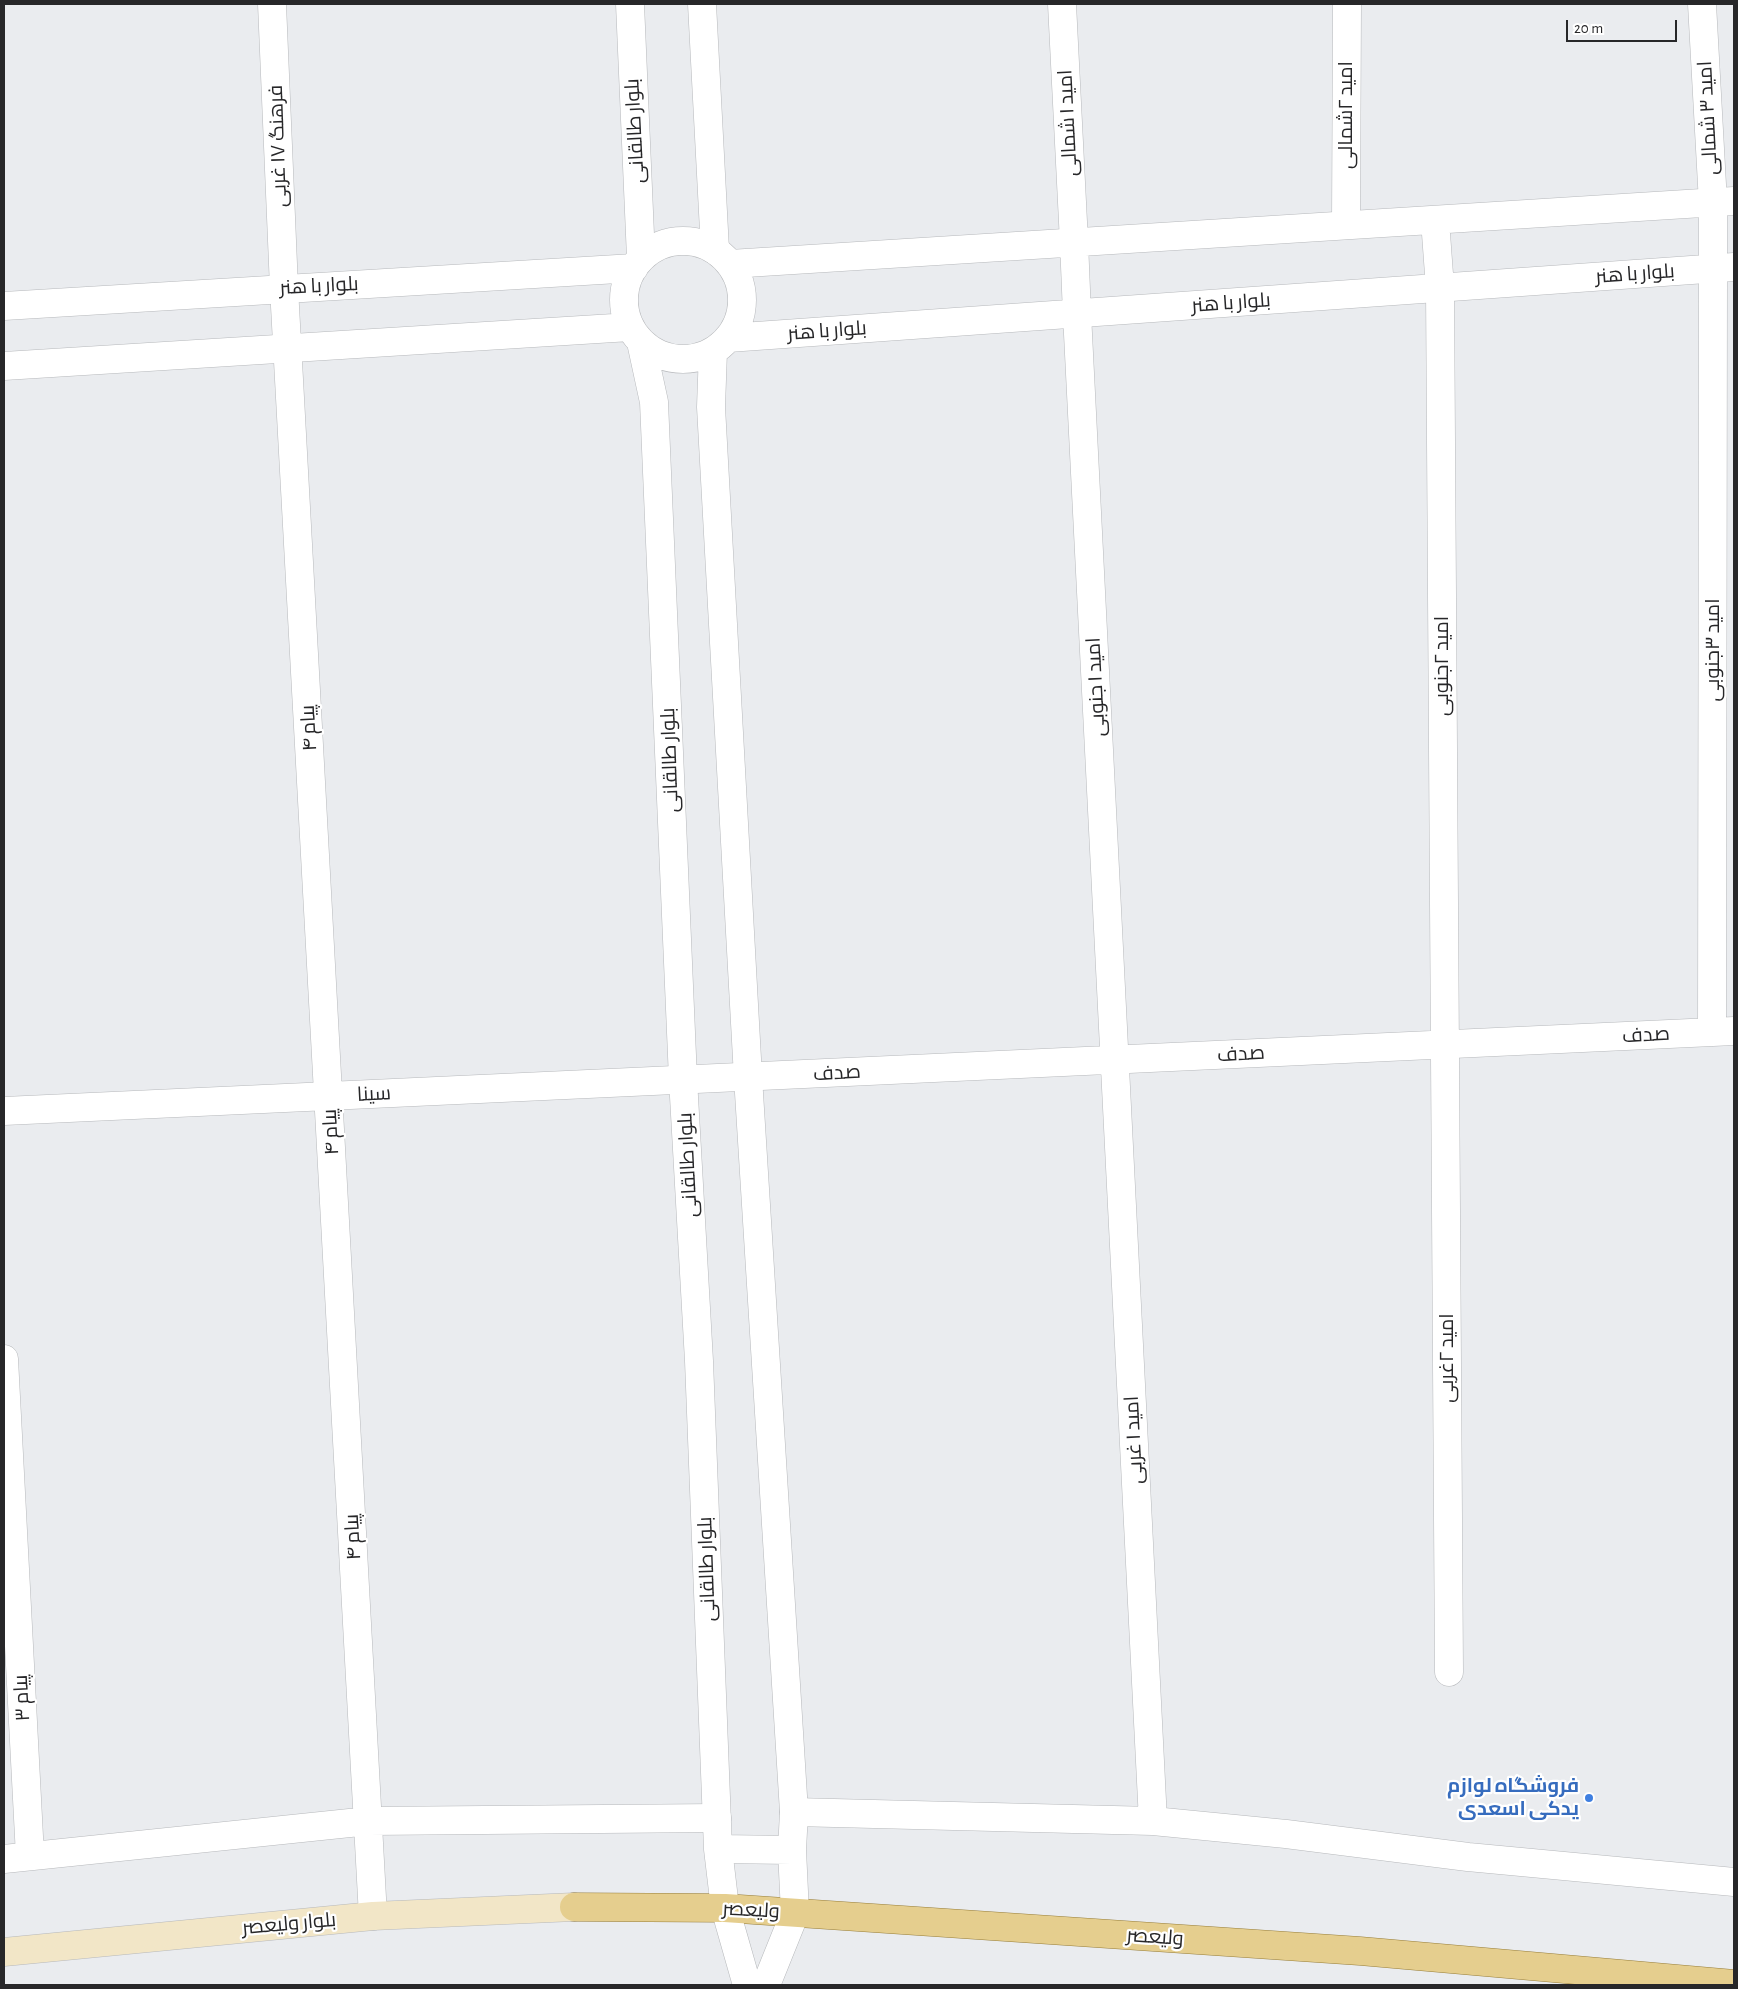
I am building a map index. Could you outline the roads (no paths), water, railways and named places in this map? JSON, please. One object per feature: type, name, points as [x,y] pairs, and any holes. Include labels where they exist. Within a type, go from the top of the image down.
[{"type":"main road","name":"بلوار ولیعصر","points":[[4,1952],[373,1916],[574,1907]]},
{"type":"main road","name":"ولیعصر","points":[[574,1907],[725,1908],[1360,1951],[1734,1984]]},
{"type":"street","name":"فرهنگ ۱۷ غربی","points":[[272,4],[288,349]]},
{"type":"street","name":"بلوار طالقانی","points":[[630,4],[638,263]]},
{"type":"street","points":[[702,4],[723,257]]},
{"type":"street","name":"امید ۱ شمالی","points":[[1062,4],[1077,314]]},
{"type":"street","name":"امید ۲شمالی","points":[[1346,225],[1347,4]]},
{"type":"street","name":"امید ۳ شمالی","points":[[1702,4],[1723,202],[1724,268]]},
{"type":"street","points":[[723,257],[1074,242],[1723,202]]},
{"type":"street","name":"امید ۲جنوبی","points":[[1435,220],[1440,288],[1444,1044]]},
{"type":"street","points":[[677,241],[697,242],[723,257],[739,282],[742,301],[738,321],[720,345],[694,358],[674,358],[656,352],[636,334],[625,309],[625,290],[638,263],[658,246],[677,241]]},
{"type":"street","name":"بلوار با هنر","points":[[4,306],[638,263]]},
{"type":"street","name":"بلوار با هنر","points":[[720,345],[1077,314],[1724,268]]},
{"type":"street","name":"امید ۳جنوبی","points":[[1723,1031],[1724,268]]},
{"type":"street","name":"امید ۱ جنوبی","points":[[1077,314],[1115,1060]]},
{"type":"street","name":"بلوار طالقانی","points":[[636,334],[654,402],[683,1079],[700,1361],[718,1849],[725,1908],[747,1985]]},
{"type":"street","points":[[4,366],[288,349],[636,334]]},
{"type":"street","points":[[720,345],[711,407],[748,1077],[794,1812],[792,1850],[795,1913],[766,1985]]},
{"type":"street","name":"پیام ۴","points":[[288,349],[373,1916]]},
{"type":"street","name":"صدف","points":[[683,1079],[1723,1031]]},
{"type":"street","name":"امید ۲غربی","points":[[1444,1044],[1449,1672]]},
{"type":"street","name":"امید ۱ غربی","points":[[1115,1060],[1153,1821]]},
{"type":"street","name":"سینا","points":[[4,1111],[683,1079]]},
{"type":"street","name":"پیام ۳","points":[[4,1359],[30,1856]]},
{"type":"street","points":[[794,1812],[1153,1821],[1286,1834],[1468,1857],[1734,1882]]},
{"type":"street","points":[[4,1859],[369,1821],[717,1818]]},
{"type":"street","points":[[718,1849],[792,1850]]},
{"type":"place","name":"فروشگاه لوازم یدکی اسعدی","points":[[1589,1798]]}]
